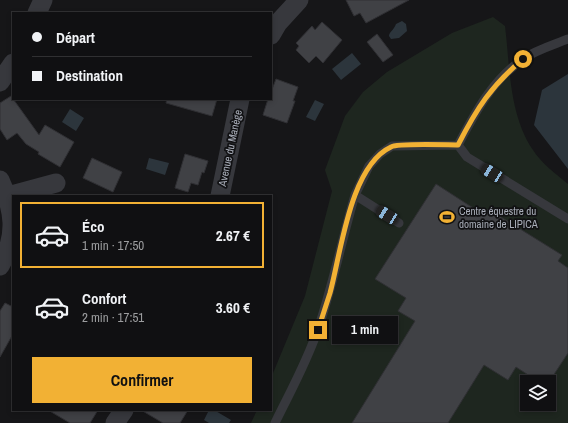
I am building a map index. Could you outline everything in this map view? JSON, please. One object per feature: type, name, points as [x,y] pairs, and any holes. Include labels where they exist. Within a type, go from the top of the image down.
[{"type":"street","points":[[37,12],[43,0]]},
{"type":"street","points":[[272,33],[278,23],[299,0]]},
{"type":"street","points":[[0,82],[12,64]]},
{"type":"street","name":"Avenue du Manège","points":[[220,195],[240,100]]},
{"type":"street","points":[[0,266],[7,254],[12,239],[12,214],[4,188],[56,183]]},
{"type":"street","points":[[115,423],[123,411]]},
{"type":"lane","points":[[458,145],[488,93],[506,73],[523,59],[544,48],[568,39]]},
{"type":"lane","points":[[275,423],[318,330],[330,293],[355,195],[369,166],[380,154],[392,146],[458,145]]},
{"type":"lane","points":[[458,145],[467,157],[568,219]]},
{"type":"lane","points":[[355,195],[399,223]]},
{"type":"shaded area","name":"Centre équestre du domaine de LIPICA","points":[[493,17],[505,26],[512,90],[519,122],[536,155],[568,184],[568,423],[251,423],[257,411],[272,411],[272,376],[305,296],[332,191],[325,170],[345,116],[363,92],[387,72],[452,33]]},
{"type":"shaded area","points":[[402,21],[406,24],[407,31],[399,38],[391,39],[389,36],[390,33],[396,24]]},
{"type":"shaded area","points":[[352,53],[361,64],[341,80],[332,69]]},
{"type":"shaded area","points":[[568,74],[568,169],[534,125],[542,90]]},
{"type":"shaded area","points":[[315,100],[324,104],[315,121],[306,117]]},
{"type":"shaded area","points":[[70,109],[84,118],[76,131],[62,122]]},
{"type":"shaded area","points":[[149,158],[169,163],[165,175],[146,169]]},
{"type":"shaded area","points":[[208,411],[216,411],[231,420],[229,423],[209,423],[204,420]]},
{"type":"building","points":[[346,0],[409,0],[366,23],[360,13],[354,16]]},
{"type":"building","points":[[322,22],[342,40],[323,63],[316,56],[309,63],[296,50],[299,46],[296,43],[312,26],[315,30]]},
{"type":"building","points":[[377,34],[393,55],[383,62],[367,42]]},
{"type":"building","points":[[276,79],[298,87],[293,101],[295,101],[287,123],[263,115],[268,100],[272,100],[272,89]]},
{"type":"building","points":[[11,96],[12,100],[14,100],[39,135],[45,125],[74,142],[60,167],[38,154],[39,152],[26,144],[17,133],[7,140],[0,129],[0,103]]},
{"type":"building","points":[[167,100],[217,100],[212,116],[166,103]]},
{"type":"building","points":[[185,154],[208,161],[204,173],[202,172],[198,185],[191,183],[188,192],[175,188]]},
{"type":"building","points":[[92,158],[122,172],[113,192],[83,178]]},
{"type":"building","points":[[436,184],[484,215],[488,209],[562,255],[558,261],[568,268],[568,353],[554,375],[528,375],[516,367],[508,380],[484,365],[448,423],[352,423],[415,321],[398,311],[406,298],[375,279]]},
{"type":"building","points":[[5,303],[12,306],[12,336],[0,357],[0,311]]},
{"type":"building","points":[[50,411],[97,411],[90,423],[70,423]]},
{"type":"building","points":[[143,411],[187,411],[180,423],[163,423]]},
{"type":"place","name":"Centre équestre du domaine de LIPICA","points":[[447,217]]},
{"type":"route","points":[[318,330],[330,293],[355,195],[360,181],[369,166],[380,154],[392,146],[458,145],[488,93],[506,73],[523,59]]}]
